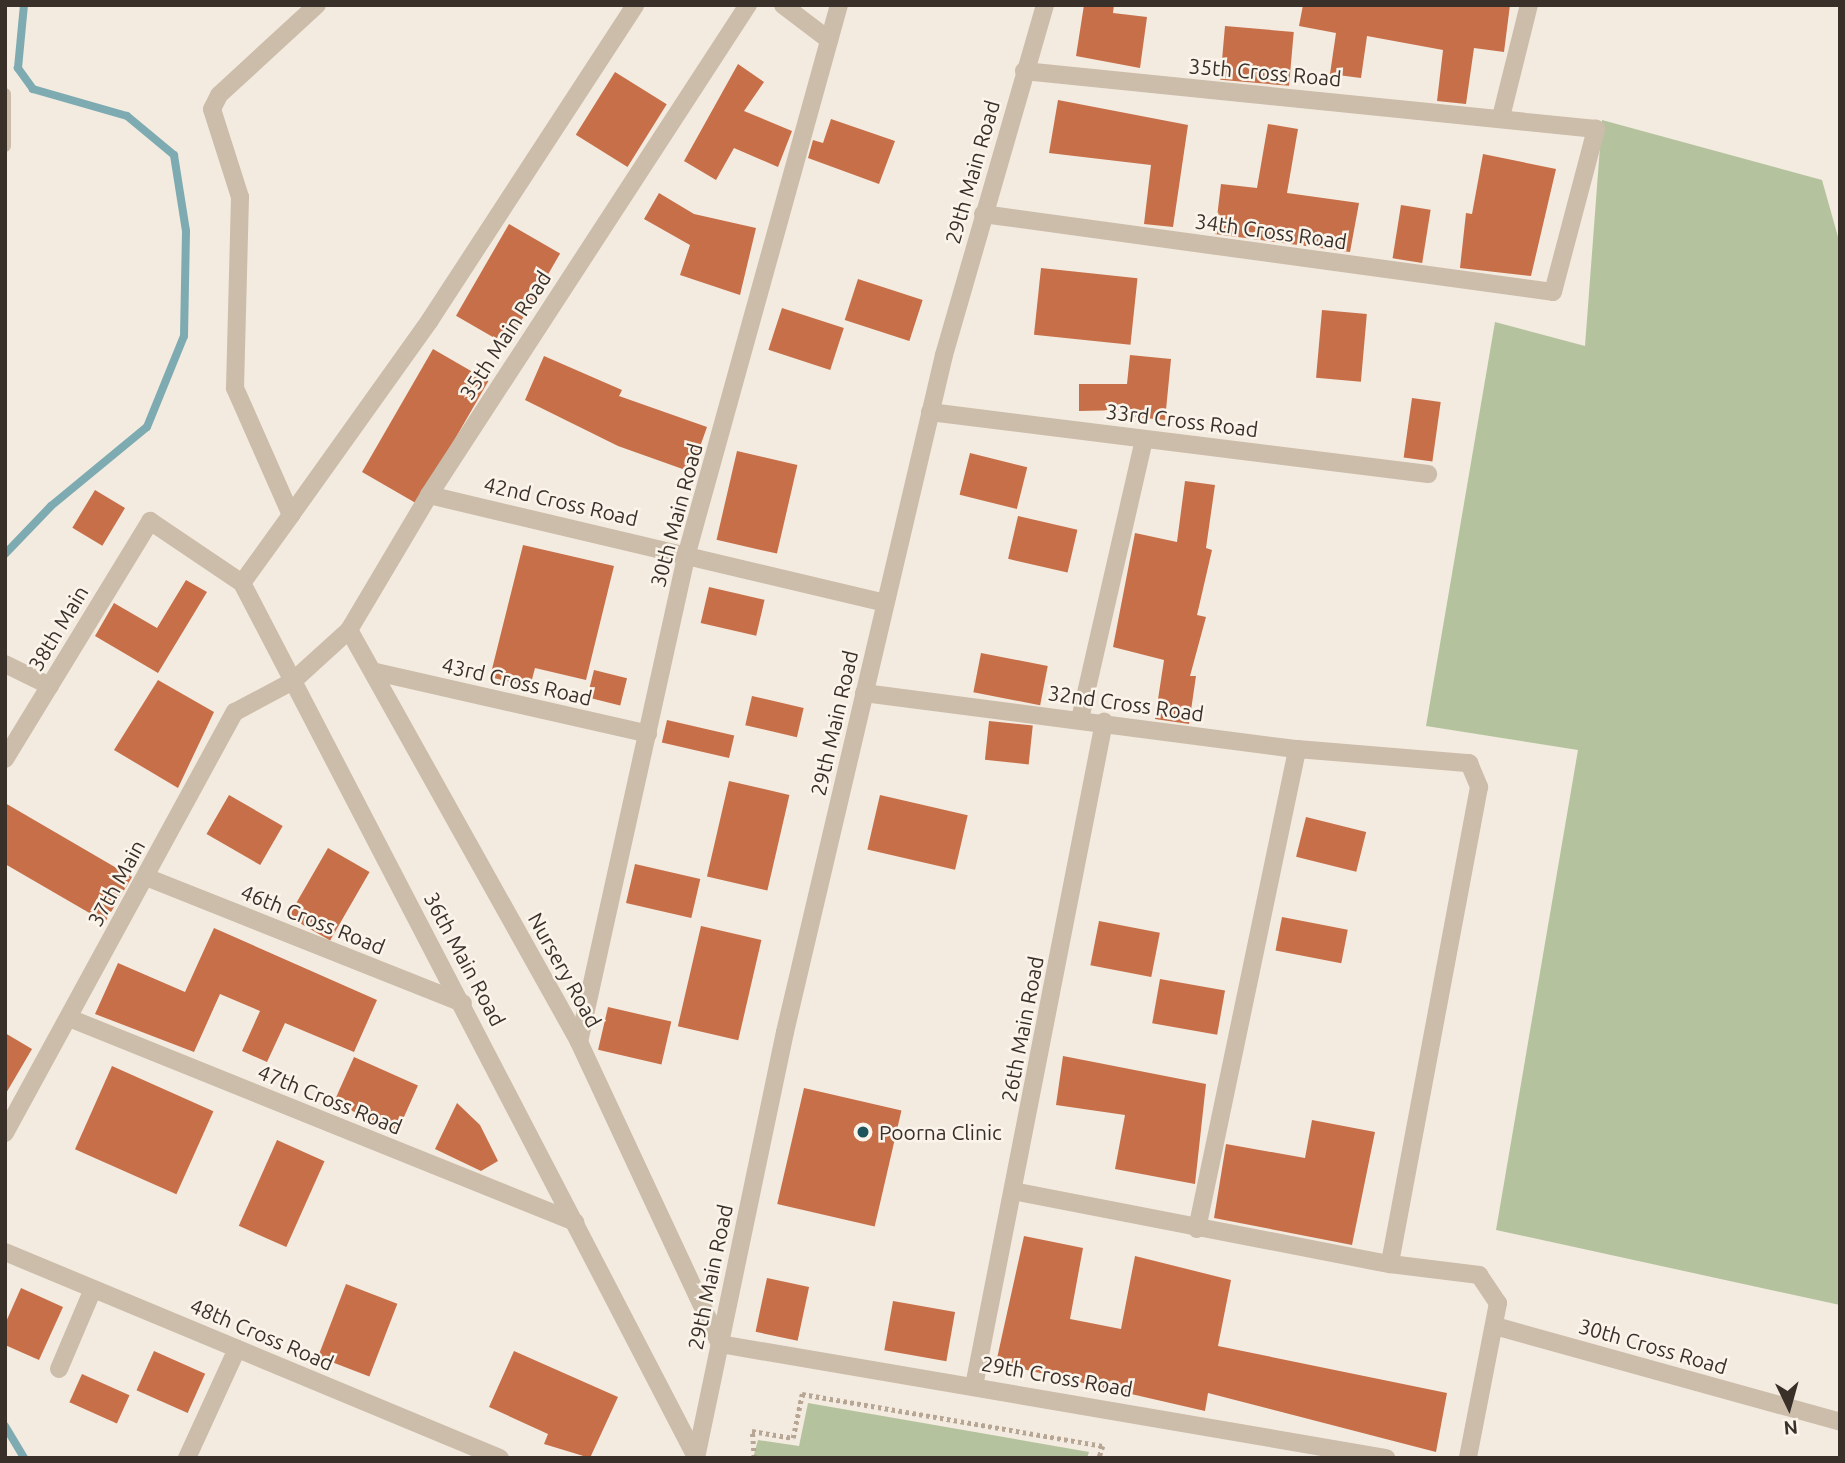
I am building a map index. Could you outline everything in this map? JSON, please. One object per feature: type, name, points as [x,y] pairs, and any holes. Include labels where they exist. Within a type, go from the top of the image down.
[{"type":"street","points":[[291,514],[233,377],[240,197],[212,109],[219,95],[317,5]]},
{"type":"street","points":[[242,583],[430,320],[635,5]]},
{"type":"street","name":"35th Main Road","points":[[293,681],[349,630],[429,495],[748,5]]},
{"type":"street","points":[[783,5],[829,40]]},
{"type":"street","name":"30th Main Road","points":[[579,1042],[687,553],[839,5]]},
{"type":"street","name":"29th Main Road","points":[[696,1458],[864,694],[930,412],[983,214],[1045,5]]},
{"type":"street","points":[[1501,117],[1529,5]]},
{"type":"street","name":"35th Cross Road","points":[[1024,71],[1501,117],[1596,129],[1553,292]]},
{"type":"street","name":"34th Cross Road","points":[[983,214],[1553,292]]},
{"type":"street","name":"33rd Cross Road","points":[[930,412],[1428,474]]},
{"type":"street","points":[[1080,719],[1144,439]]},
{"type":"street","name":"42nd Cross Road","points":[[429,495],[687,553],[886,603]]},
{"type":"street","name":"36th Main Road","points":[[150,521],[242,583],[463,1003],[696,1458]]},
{"type":"street","name":"38th Main","points":[[5,760],[150,521]]},
{"type":"street","name":"Nursery Road","points":[[349,630],[376,671],[579,1042],[720,1344]]},
{"type":"street","points":[[5,664],[50,686]]},
{"type":"street","name":"43rd Cross Road","points":[[376,671],[648,734]]},
{"type":"street","name":"37th Main","points":[[5,1133],[235,712],[293,681]]},
{"type":"street","name":"32nd Cross Road","points":[[864,694],[1104,722],[1297,749],[1382,751],[1469,763],[1479,787],[1390,1264]]},
{"type":"street","name":"26th Main Road","points":[[974,1386],[1104,722]]},
{"type":"street","points":[[1197,1228],[1297,749]]},
{"type":"street","name":"46th Cross Road","points":[[146,877],[463,1003]]},
{"type":"street","name":"47th Cross Road","points":[[69,1018],[575,1222]]},
{"type":"street","points":[[1013,1191],[1390,1264],[1479,1275],[1498,1303],[1468,1458]]},
{"type":"street","name":"48th Cross Road","points":[[5,1252],[500,1458]]},
{"type":"street","points":[[59,1369],[93,1289]]},
{"type":"street","name":"30th Cross Road","points":[[1495,1325],[1840,1422]]},
{"type":"street","name":"29th Cross Road","points":[[720,1344],[974,1386],[1331,1452],[1386,1458]]},
{"type":"street","points":[[187,1458],[237,1349]]},
{"type":"lane","points":[[5,94],[5,146]]},
{"type":"path","points":[[754,1458],[752,1431],[793,1437],[802,1395],[1103,1446],[1099,1458]]},
{"type":"green space","points":[[1602,120],[1822,180],[1840,244],[1840,1305],[1496,1230],[1578,750],[1426,726],[1495,322],[1585,346]]},
{"type":"green space","points":[[808,1403],[1089,1452],[1087,1458],[753,1458],[758,1440],[799,1446]]},
{"type":"building","points":[[1084,5],[1114,5],[1113,13],[1147,17],[1140,68],[1076,56]]},
{"type":"building","points":[[1303,5],[1510,5],[1504,52],[1474,48],[1466,104],[1437,101],[1443,50],[1367,36],[1361,78],[1330,74],[1336,33],[1299,26]]},
{"type":"building","points":[[1225,26],[1294,32],[1289,86],[1220,80]]},
{"type":"building","points":[[738,64],[764,82],[744,111],[792,131],[778,167],[734,148],[716,180],[684,161]]},
{"type":"building","points":[[615,72],[667,104],[628,167],[576,135]]},
{"type":"building","points":[[1058,100],[1188,125],[1173,227],[1144,224],[1151,165],[1049,153]]},
{"type":"building","points":[[831,119],[895,141],[879,184],[808,158],[813,140],[823,143]]},
{"type":"building","points":[[1268,124],[1298,129],[1287,193],[1359,203],[1350,252],[1215,234],[1221,184],[1257,188]]},
{"type":"building","points":[[1483,154],[1556,169],[1531,276],[1460,268],[1466,213],[1472,214]]},
{"type":"building","points":[[659,193],[694,214],[756,228],[740,295],[680,275],[690,245],[644,219]]},
{"type":"building","points":[[1401,205],[1431,210],[1422,263],[1393,258]]},
{"type":"building","points":[[509,224],[560,253],[507,345],[456,316]]},
{"type":"building","points":[[1041,268],[1137,278],[1130,345],[1034,335]]},
{"type":"building","points":[[858,279],[923,300],[909,341],[845,320]]},
{"type":"building","points":[[782,308],[844,328],[830,370],[768,350]]},
{"type":"building","points":[[1322,310],[1367,314],[1361,382],[1316,378]]},
{"type":"building","points":[[433,349],[488,381],[417,504],[362,472]]},
{"type":"building","points":[[1130,355],[1171,359],[1165,420],[1124,416],[1124,410],[1079,411],[1079,384],[1127,384]]},
{"type":"building","points":[[544,356],[622,390],[619,396],[707,427],[691,472],[618,446],[525,400]]},
{"type":"building","points":[[1412,398],[1441,402],[1432,461],[1404,457]]},
{"type":"building","points":[[737,451],[797,465],[777,554],[717,540]]},
{"type":"building","points":[[970,453],[1027,467],[1017,509],[960,495]]},
{"type":"building","points":[[1185,481],[1215,485],[1206,548],[1212,550],[1197,615],[1206,617],[1190,676],[1196,676],[1189,724],[1155,719],[1164,660],[1113,647],[1135,533],[1177,542]]},
{"type":"building","points":[[95,490],[125,508],[102,546],[72,528]]},
{"type":"building","points":[[1018,516],[1077,530],[1068,573],[1008,559]]},
{"type":"building","points":[[523,545],[614,566],[586,680],[535,668],[530,687],[490,677]]},
{"type":"building","points":[[186,580],[207,592],[158,673],[95,636],[114,603],[157,628]]},
{"type":"building","points":[[709,587],[765,600],[756,636],[701,623]]},
{"type":"building","points":[[981,653],[1048,666],[1040,705],[973,692]]},
{"type":"building","points":[[594,670],[627,678],[620,705],[587,697]]},
{"type":"building","points":[[158,680],[214,712],[178,788],[114,750]]},
{"type":"building","points":[[752,696],[804,708],[797,737],[745,725]]},
{"type":"building","points":[[667,720],[734,736],[729,758],[662,742]]},
{"type":"building","points":[[989,721],[1033,726],[1029,764],[985,760]]},
{"type":"building","points":[[729,781],[789,795],[767,890],[707,876]]},
{"type":"building","points":[[229,795],[283,826],[260,865],[206,834]]},
{"type":"building","points":[[880,795],[968,815],[955,870],[867,850]]},
{"type":"building","points":[[5,803],[132,877],[105,922],[5,864]]},
{"type":"building","points":[[1306,817],[1366,832],[1356,872],[1296,857]]},
{"type":"building","points":[[328,848],[370,872],[330,940],[288,916]]},
{"type":"building","points":[[635,864],[700,879],[691,918],[626,903]]},
{"type":"building","points":[[1282,917],[1348,930],[1341,963],[1276,950]]},
{"type":"building","points":[[1099,921],[1160,933],[1151,977],[1090,965]]},
{"type":"building","points":[[701,926],[761,940],[738,1040],[678,1026]]},
{"type":"building","points":[[214,928],[377,1000],[354,1052],[285,1023],[267,1062],[242,1051],[260,1011],[220,994],[194,1052],[95,1014],[118,963],[185,992]]},
{"type":"building","points":[[1160,979],[1225,990],[1217,1035],[1152,1023]]},
{"type":"building","points":[[608,1007],[671,1022],[661,1064],[598,1050]]},
{"type":"building","points":[[5,1033],[32,1049],[5,1095]]},
{"type":"building","points":[[1063,1056],[1206,1084],[1195,1184],[1115,1169],[1125,1115],[1056,1105]]},
{"type":"building","points":[[354,1057],[418,1085],[398,1131],[334,1103]]},
{"type":"building","points":[[112,1066],[213,1111],[176,1194],[75,1149]]},
{"type":"building","points":[[804,1088],[901,1110],[875,1226],[777,1204]]},
{"type":"building","points":[[457,1103],[480,1125],[498,1161],[481,1171],[435,1149]]},
{"type":"building","points":[[1312,1120],[1375,1132],[1352,1245],[1214,1218],[1226,1144],[1305,1158]]},
{"type":"building","points":[[277,1140],[325,1161],[286,1247],[239,1226]]},
{"type":"building","points":[[1024,1236],[1083,1248],[1070,1319],[1121,1329],[1135,1256],[1231,1280],[1218,1346],[1447,1393],[1436,1452],[1208,1393],[1205,1411],[996,1363]]},
{"type":"building","points":[[767,1278],[809,1287],[798,1341],[756,1332]]},
{"type":"building","points":[[346,1284],[397,1304],[369,1377],[318,1357]]},
{"type":"building","points":[[21,1288],[63,1307],[39,1360],[5,1345],[5,1324]]},
{"type":"building","points":[[893,1301],[955,1312],[946,1361],[884,1350]]},
{"type":"building","points":[[154,1351],[205,1374],[188,1413],[137,1390]]},
{"type":"building","points":[[514,1351],[618,1397],[590,1458],[544,1444],[548,1434],[489,1407]]},
{"type":"building","points":[[82,1374],[130,1395],[117,1423],[69,1402]]},
{"type":"waterway","points":[[5,554],[51,506],[147,427],[184,336],[186,231],[174,155],[127,116],[33,89],[18,68],[24,5]]},
{"type":"waterway","points":[[5,1426],[24,1458]]},
{"type":"place","name":"Poorna Clinic","points":[[863,1132]]}]
